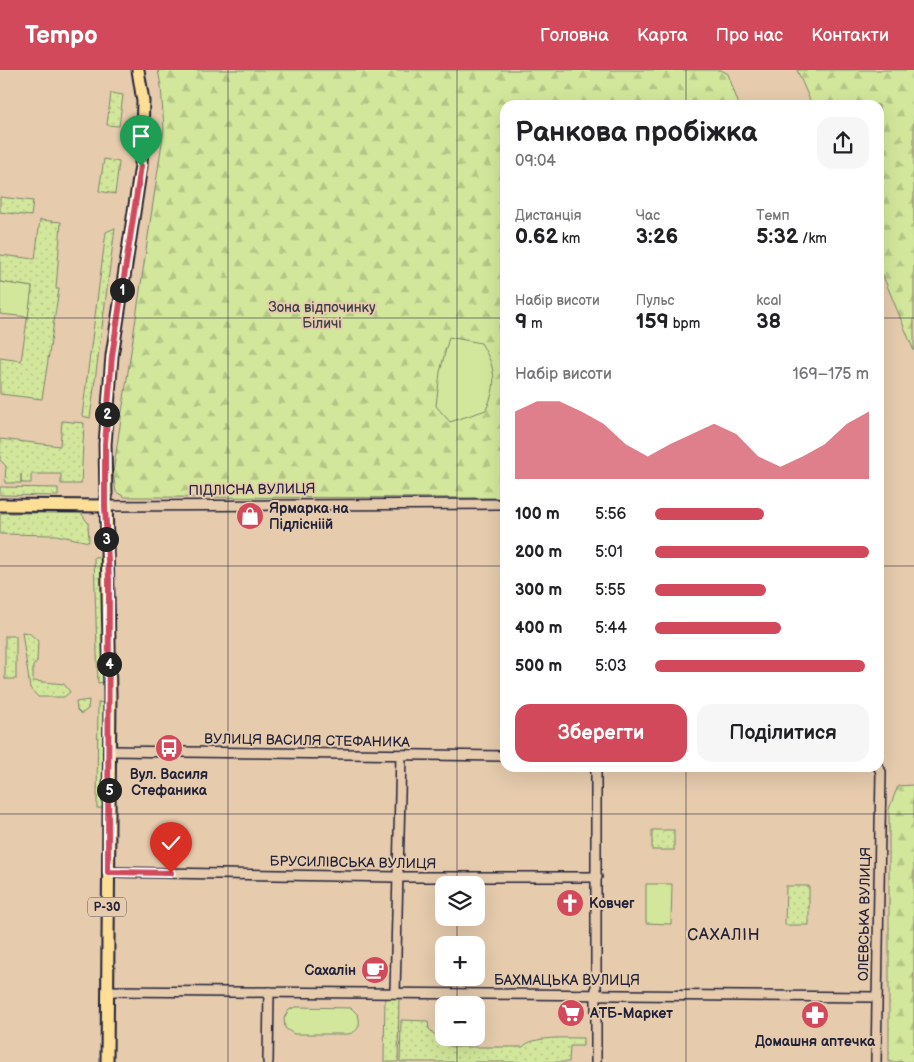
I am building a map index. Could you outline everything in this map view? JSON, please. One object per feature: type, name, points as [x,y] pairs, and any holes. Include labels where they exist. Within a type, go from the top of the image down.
[{"type":"main road","name":"Р-30","points":[[108,1062],[109,580],[105,506],[105,444],[112,356],[142,148],[142,101],[138,70]]},
{"type":"main road","name":"ПІДЛІСНА ВУЛИЦЯ","points":[[0,505],[105,506]]},
{"type":"street","name":"ПІДЛІСНА ВУЛИЦЯ","points":[[105,506],[500,504]]},
{"type":"street","name":"ВУЛИЦЯ ВАСИЛЯ СТЕФАНИКА","points":[[109,752],[500,756]]},
{"type":"street","points":[[396,993],[401,755]]},
{"type":"street","points":[[596,772],[596,1062]]},
{"type":"street","name":"ОЛЕВСЬКА ВУЛИЦЯ","points":[[876,1062],[881,772]]},
{"type":"street","name":"БРУСИЛІВСЬКА ВУЛИЦЯ","points":[[108,872],[397,877],[597,877]]},
{"type":"street","name":"БАХМАЦЬКА ВУЛИЦЯ","points":[[108,991],[876,997]]},
{"type":"street","points":[[268,1062],[269,992]]},
{"type":"green space","name":"Зона відпочинку Біличі","points":[[158,70],[721,70],[728,74],[737,100],[500,100],[500,498],[125,497],[116,492],[113,473],[164,129]]},
{"type":"green space","points":[[797,70],[914,70],[914,351],[884,278],[884,100],[810,100]]},
{"type":"green space","points":[[111,93],[123,95],[119,126],[107,125]]},
{"type":"green space","points":[[104,159],[119,162],[115,194],[99,191]]},
{"type":"green space","points":[[0,197],[33,201],[31,216],[0,212]]},
{"type":"green space","points":[[40,220],[61,222],[56,289],[59,289],[42,399],[0,394],[0,358],[21,361],[32,287],[0,282],[0,255],[35,259]]},
{"type":"green space","points":[[115,228],[90,418],[82,416],[106,232]]},
{"type":"green space","points":[[0,282],[32,287],[28,317],[0,314]]},
{"type":"green space","points":[[449,337],[481,343],[490,360],[494,376],[494,384],[486,410],[450,422],[436,406],[440,372]]},
{"type":"green space","points":[[62,421],[84,423],[81,484],[61,484],[61,474],[31,474],[31,483],[5,483],[6,466],[0,460],[0,439],[60,446]]},
{"type":"green space","points":[[0,487],[58,488],[58,496],[0,495]]},
{"type":"green space","points":[[0,513],[81,513],[88,523],[89,542],[56,535],[0,534]]},
{"type":"green space","points":[[102,556],[105,682],[98,683],[94,557]]},
{"type":"green space","points":[[22,632],[29,633],[38,641],[37,661],[33,666],[33,681],[64,684],[70,692],[64,697],[38,697],[30,688]]},
{"type":"green space","points":[[5,636],[16,636],[16,679],[5,679]]},
{"type":"green space","points":[[89,700],[88,709],[81,714],[77,710],[76,702]]},
{"type":"green space","points":[[106,702],[105,808],[97,808],[98,703]]},
{"type":"green space","points":[[914,785],[914,1062],[889,1062],[889,809],[898,786]]},
{"type":"green space","points":[[652,830],[674,830],[674,850],[652,850]]},
{"type":"green space","points":[[646,884],[672,884],[671,924],[646,923]]},
{"type":"green space","points":[[786,886],[809,886],[809,925],[785,925]]},
{"type":"green space","points":[[385,993],[399,993],[398,1062],[384,1062]]},
{"type":"green space","points":[[295,1007],[351,1008],[358,1015],[359,1024],[355,1031],[348,1034],[294,1034],[285,1028],[284,1018],[289,1010]]},
{"type":"green space","points":[[401,1020],[428,1021],[429,1029],[435,1035],[435,1046],[523,1047],[527,1043],[542,1039],[583,1038],[583,1046],[570,1046],[569,1062],[400,1062]]},
{"type":"place","name":"Ярмарка на Підлісніій","points":[[250,516]]},
{"type":"place","name":"Вул. Василя Стефаника","points":[[169,748]]},
{"type":"place","name":"Ковчег","points":[[570,903]]},
{"type":"place","name":"Сахалін","points":[[375,970]]},
{"type":"place","name":"АТБ-Маркет","points":[[571,1013]]},
{"type":"place","name":"Домашня аптечка","points":[[815,1015]]},
{"type":"district","name":"САХАЛІН","points":[[724,934]]},
{"type":"route","points":[[141,166],[116,324],[105,444],[110,694],[108,872],[171,873]]}]
